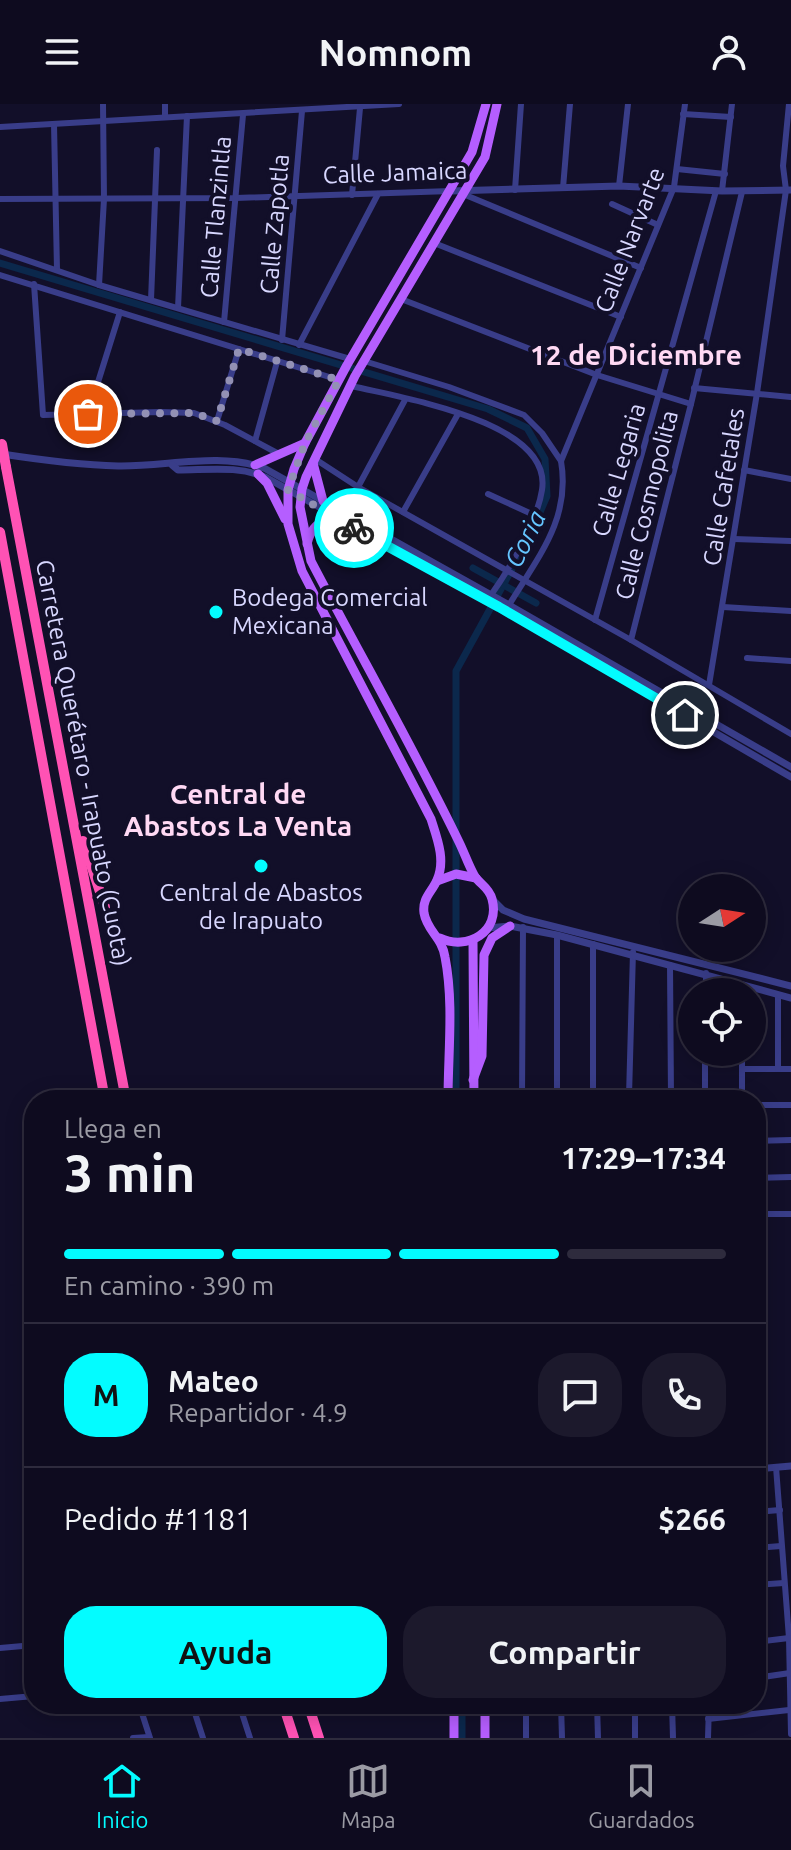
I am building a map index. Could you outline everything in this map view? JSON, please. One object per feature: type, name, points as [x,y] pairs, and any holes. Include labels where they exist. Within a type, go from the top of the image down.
[{"type":"highway","name":"Carretera Querétaro - Irapuato (Cuota)","points":[[1,444],[124,1090]]},
{"type":"highway","name":"Carretera Querétaro - Irapuato (Cuota)","points":[[0,532],[103,1090]]},
{"type":"highway","points":[[67,785],[105,907]]},
{"type":"highway","points":[[286,1714],[294,1738]]},
{"type":"highway","points":[[311,1714],[319,1738]]},
{"type":"main road","points":[[288,524],[289,485],[305,443],[472,152],[486,104]]},
{"type":"main road","points":[[471,876],[441,879],[428,892],[424,912],[432,931],[444,940],[468,942],[488,928],[494,910],[493,900],[487,887],[471,876],[447,816],[317,574],[306,547],[301,493],[358,373],[485,157],[497,104]]},
{"type":"main road","points":[[305,443],[279,454],[257,470],[274,494],[288,524],[302,571],[431,819],[440,848],[441,879]]},
{"type":"main road","points":[[314,461],[323,501]]},
{"type":"main road","points":[[306,547],[313,528],[335,517]]},
{"type":"main road","points":[[473,1080],[482,1056],[484,955],[492,938],[510,926]]},
{"type":"main road","points":[[444,940],[449,995],[448,1090]]},
{"type":"main road","points":[[468,942],[474,1090]]},
{"type":"main road","points":[[454,1714],[454,1738]]},
{"type":"main road","points":[[485,1714],[485,1738]]},
{"type":"street","points":[[99,285],[104,199],[103,104]]},
{"type":"street","points":[[165,104],[165,117]]},
{"type":"street","points":[[227,115],[229,104]]},
{"type":"street","points":[[0,127],[243,115],[285,108],[302,111],[399,104]]},
{"type":"street","points":[[515,190],[521,104]]},
{"type":"street","points":[[563,188],[570,104]]},
{"type":"street","points":[[619,186],[628,104]]},
{"type":"street","name":"Calle Narvarte","points":[[507,603],[553,530],[562,508],[561,461],[674,187],[685,104]]},
{"type":"street","name":"Calle Legaria","points":[[595,620],[725,174],[732,104]]},
{"type":"street","name":"Calle Cafetales","points":[[709,685],[788,190],[783,166],[789,104]]},
{"type":"street","points":[[352,195],[360,108]]},
{"type":"street","name":"Calle Zapotla","points":[[282,340],[302,111]]},
{"type":"street","points":[[683,114],[731,117]]},
{"type":"street","name":"Calle Tlanzintla","points":[[224,322],[243,115]]},
{"type":"street","points":[[178,308],[187,116]]},
{"type":"street","points":[[54,124],[57,270]]},
{"type":"street","points":[[151,300],[157,150]]},
{"type":"street","points":[[677,169],[725,174]]},
{"type":"street","name":"Calle Jamaica","points":[[0,199],[236,198],[619,186],[742,192],[788,190]]},
{"type":"street","points":[[464,192],[641,268]]},
{"type":"street","name":"Calle Cosmopolita","points":[[631,640],[742,192]]},
{"type":"street","points":[[299,345],[378,194]]},
{"type":"street","points":[[612,204],[658,225]]},
{"type":"street","points":[[434,243],[621,317]]},
{"type":"street","points":[[0,251],[99,285],[299,345],[345,369]]},
{"type":"street","points":[[0,275],[277,362],[345,369]]},
{"type":"street","points":[[34,284],[43,415],[194,413],[217,421],[279,454]]},
{"type":"street","points":[[401,299],[597,375],[691,404]]},
{"type":"street","points":[[88,414],[120,312]]},
{"type":"street","points":[[217,421],[239,349]]},
{"type":"street","points":[[255,441],[277,362]]},
{"type":"street","points":[[358,373],[405,400],[494,425],[530,451],[538,466],[543,488],[534,515],[493,595]]},
{"type":"street","points":[[358,373],[449,387],[524,415],[542,433],[561,461]]},
{"type":"street","points":[[694,388],[791,397]]},
{"type":"street","points":[[358,487],[405,400]]},
{"type":"street","points":[[403,512],[458,414]]},
{"type":"street","points":[[1,444],[56,462],[118,466],[235,462],[289,485],[335,517],[493,595]]},
{"type":"street","points":[[314,461],[791,734]]},
{"type":"street","points":[[744,470],[791,479]]},
{"type":"street","points":[[301,493],[323,501],[493,595],[791,767]]},
{"type":"street","points":[[488,494],[534,515]]},
{"type":"street","points":[[734,539],[791,541]]},
{"type":"street","points":[[507,603],[791,777]]},
{"type":"street","points":[[723,607],[791,611]]},
{"type":"street","points":[[747,658],[791,661]]},
{"type":"street","points":[[493,900],[503,910],[524,919],[717,978]]},
{"type":"street","points":[[488,928],[523,927],[791,986]]},
{"type":"street","points":[[522,1090],[523,927]]},
{"type":"street","points":[[557,935],[557,1090]]},
{"type":"street","points":[[593,944],[593,1090]]},
{"type":"street","points":[[630,1090],[633,951]]},
{"type":"street","points":[[670,965],[670,1090]]},
{"type":"street","points":[[706,973],[706,978]]},
{"type":"street","points":[[766,993],[791,998]]},
{"type":"street","points":[[778,995],[778,1069]]},
{"type":"street","points":[[705,1066],[705,1090]]},
{"type":"street","points":[[742,1090],[742,1069],[791,1069]]},
{"type":"street","points":[[766,1105],[791,1105]]},
{"type":"street","points":[[766,1141],[791,1140]]},
{"type":"street","points":[[766,1178],[791,1177]]},
{"type":"street","points":[[766,1214],[791,1214]]},
{"type":"street","points":[[766,1468],[791,1466]]},
{"type":"street","points":[[776,1467],[789,1638],[791,1734]]},
{"type":"street","points":[[766,1511],[780,1510]]},
{"type":"street","points":[[766,1547],[781,1546]]},
{"type":"street","points":[[766,1584],[784,1583]]},
{"type":"street","points":[[766,1641],[789,1638]]},
{"type":"street","points":[[0,1648],[24,1646]]},
{"type":"street","points":[[766,1677],[790,1673]]},
{"type":"street","points":[[0,1699],[24,1697]]},
{"type":"street","points":[[766,1713],[789,1710]]},
{"type":"street","points":[[133,1738],[150,1737],[142,1714]]},
{"type":"street","points":[[195,1714],[203,1738]]},
{"type":"street","points":[[242,1714],[250,1738]]},
{"type":"street","points":[[526,1714],[526,1738]]},
{"type":"street","points":[[561,1714],[562,1738]]},
{"type":"street","points":[[597,1714],[598,1738]]},
{"type":"street","points":[[635,1714],[635,1738]]},
{"type":"street","points":[[672,1714],[673,1738]]},
{"type":"street","points":[[708,1714],[708,1738]]},
{"type":"street","points":[[708,1719],[753,1714]]},
{"type":"waterway","name":"Coria","points":[[0,263],[488,409],[527,428],[545,459],[547,496],[529,538],[456,671],[456,1090]]},
{"type":"waterway","name":"Coria","points":[[473,568],[536,603]]},
{"type":"waterway","name":"Coria","points":[[462,1714],[462,1738]]},
{"type":"way so far","points":[[88,414],[194,413],[217,421],[239,349],[339,380],[305,443],[288,490],[354,528]]},
{"type":"place","name":"Bodega Comercial Mexicana","points":[[216,612]]},
{"type":"place","name":"Central de Abastos de Irapuato","points":[[261,866]]},
{"type":"district","name":"12 de Diciembre","points":[[636,355]]},
{"type":"district","name":"Central de Abastos La Venta","points":[[238,810]]},
{"type":"route","points":[[354,528],[499,607],[685,715]]}]
